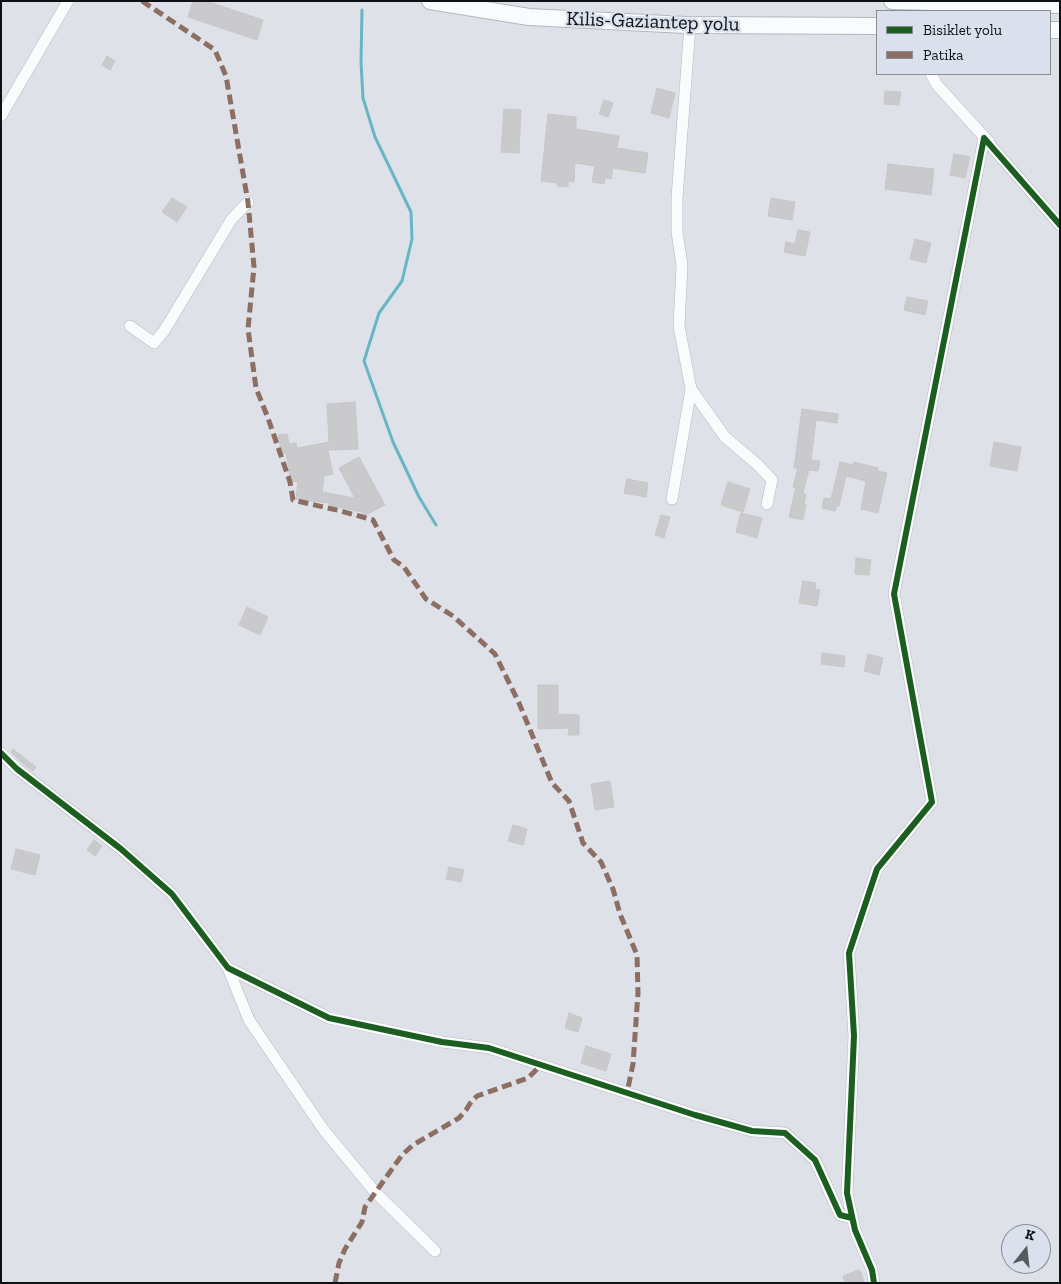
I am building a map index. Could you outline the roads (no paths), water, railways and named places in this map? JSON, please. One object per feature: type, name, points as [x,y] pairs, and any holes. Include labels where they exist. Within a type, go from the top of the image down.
[{"type":"highway","name":"Kilis-Gaziantep yolu","points":[[430,1],[529,17],[690,25],[876,26]]},
{"type":"highway","points":[[891,1],[1060,5]]},
{"type":"street","points":[[1,116],[68,1]]},
{"type":"street","points":[[672,499],[691,389],[679,326],[682,265],[677,232],[677,198],[690,25]]},
{"type":"street","points":[[932,75],[937,85],[1060,224]]},
{"type":"street","points":[[874,1283],[872,1270],[855,1230],[847,1193],[854,1036],[849,954],[877,869],[932,802],[894,594],[984,138]]},
{"type":"street","points":[[130,326],[154,343],[164,331],[231,220],[248,202]]},
{"type":"street","points":[[691,389],[725,437],[772,480],[767,504]]},
{"type":"street","points":[[1,753],[17,769],[121,848],[172,894],[228,968],[249,1020],[322,1129],[375,1192],[435,1251]]},
{"type":"street","points":[[228,968],[329,1018],[442,1042],[489,1048],[695,1115],[752,1130],[785,1133],[815,1160],[840,1215],[852,1218]]},
{"type":"waterway","points":[[362,10],[361,62],[363,98],[375,137],[411,212],[412,239],[402,281],[379,313],[364,361],[393,442],[419,497],[436,525]]}]
